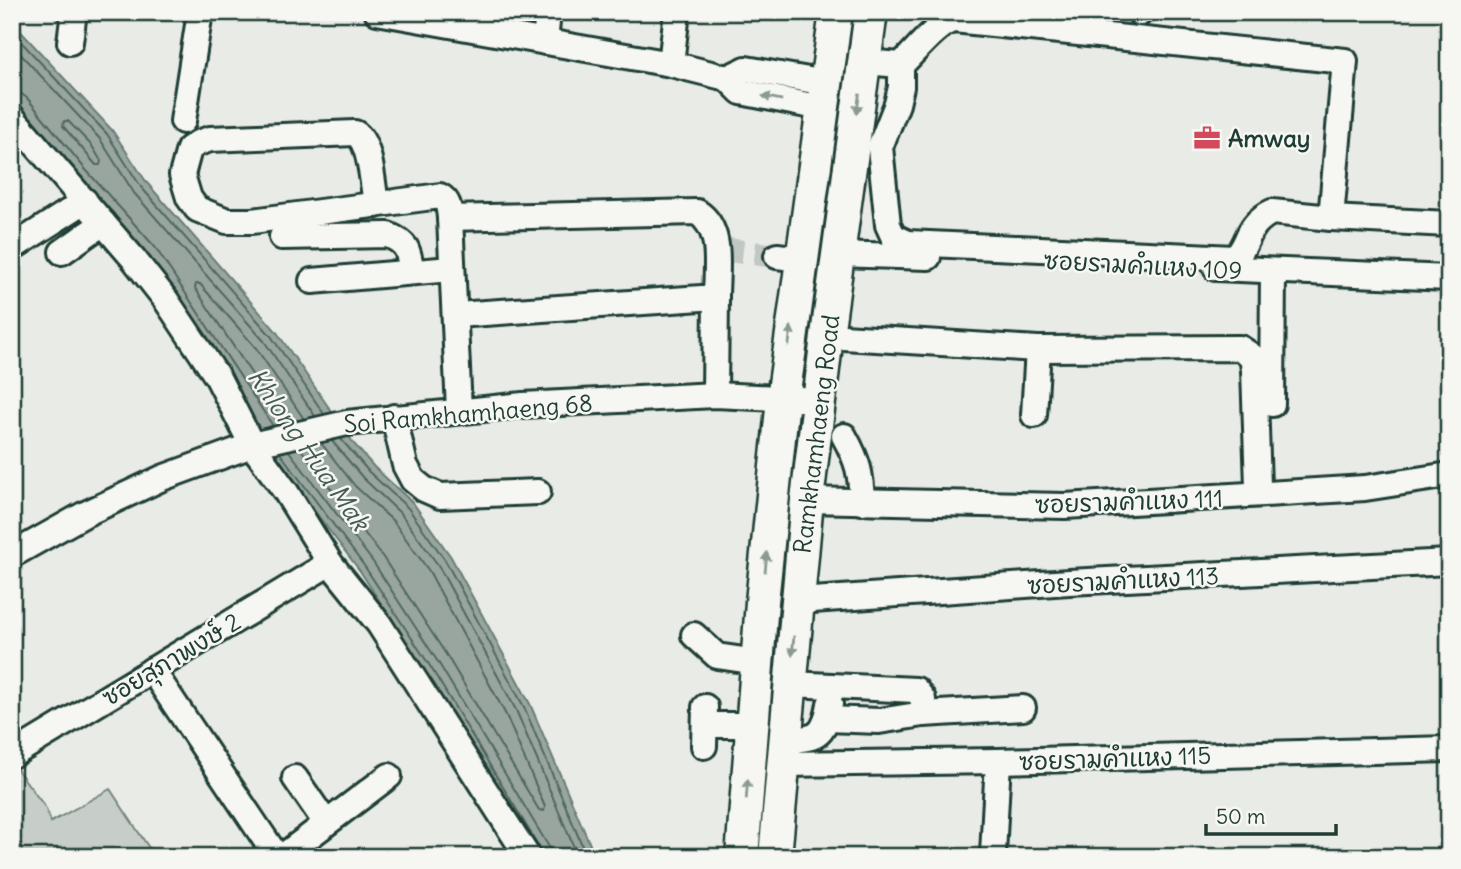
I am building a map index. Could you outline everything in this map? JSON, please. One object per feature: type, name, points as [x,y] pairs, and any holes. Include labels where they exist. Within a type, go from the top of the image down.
[{"type":"main road","name":"Ramkhamhaeng Road","points":[[742,857],[757,662],[783,399],[789,258],[824,96],[836,12]]},
{"type":"main road","name":"Ramkhamhaeng Road","points":[[775,857],[807,500],[871,12]]},
{"type":"street","points":[[70,42],[74,12]]},
{"type":"street","points":[[183,121],[200,12]]},
{"type":"street","points":[[377,12],[420,16],[671,64],[727,78],[741,92],[824,96]]},
{"type":"street","points":[[545,42],[548,12]]},
{"type":"street","points":[[671,64],[677,12]]},
{"type":"street","points":[[1331,218],[1345,61],[954,20],[941,26],[901,65],[901,87],[897,104],[880,147],[888,225],[893,236],[908,243],[1234,258],[1239,254],[1249,230],[1272,212],[1331,218],[1449,224]]},
{"type":"street","points":[[864,62],[901,65]]},
{"type":"street","points":[[12,117],[166,300],[218,378],[330,563],[379,624],[528,857]]},
{"type":"street","points":[[376,205],[366,146],[361,136],[355,133],[210,139],[189,149],[182,175],[188,198],[197,209],[227,221],[252,221],[376,205],[440,196],[448,205],[450,218],[460,410]]},
{"type":"street","points":[[12,248],[85,201]]},
{"type":"street","points":[[450,218],[697,212],[712,226],[717,249],[715,394]]},
{"type":"street","points":[[62,251],[103,223]]},
{"type":"street","points":[[282,237],[388,235],[407,246],[412,272]]},
{"type":"street","name":"ซอยรามคำแหง 109","points":[[838,254],[1449,278]]},
{"type":"street","points":[[312,281],[451,269]]},
{"type":"street","points":[[1266,490],[1273,271]]},
{"type":"street","points":[[456,315],[716,297]]},
{"type":"street","points":[[827,336],[1038,349],[1240,348],[1252,356],[1266,490]]},
{"type":"street","points":[[1034,415],[1038,349]]},
{"type":"street","name":"Soi Ramkhamhaeng 68","points":[[12,555],[85,514],[162,478],[256,444],[347,423],[460,410],[715,394],[819,400]]},
{"type":"street","points":[[394,417],[405,465],[413,480],[424,489],[440,496],[538,492]]},
{"type":"street","points":[[844,436],[858,462],[862,502]]},
{"type":"street","name":"ซอยรามคำแหง 111","points":[[807,500],[1066,506],[1266,490],[1365,488],[1449,475]]},
{"type":"street","name":"ซอยรามคำแหง 113","points":[[797,601],[1069,582],[1449,562]]},
{"type":"street","name":"ซอยสุภาพงษ์ 2","points":[[12,755],[330,563]]},
{"type":"street","points":[[694,635],[717,656],[757,662]]},
{"type":"street","points":[[152,670],[279,857],[389,776]]},
{"type":"street","points":[[790,684],[916,690],[923,699],[923,714]]},
{"type":"street","points":[[783,752],[819,734],[827,719],[833,686]]},
{"type":"street","points":[[827,719],[880,721],[923,714],[1023,708]]},
{"type":"street","points":[[705,726],[752,725]]},
{"type":"street","name":"ซอยรามคำแหง 115","points":[[783,752],[998,761],[1449,749]]},
{"type":"street","points":[[993,854],[998,761]]},
{"type":"street","points":[[295,778],[326,823]]},
{"type":"shaded area","points":[[16,768],[45,807],[51,822],[110,789],[155,857],[12,857],[12,771]]},
{"type":"water","name":"Khlong Hua Mak","points":[[12,22],[112,130],[147,183],[276,331],[354,444],[374,467],[413,503],[451,557],[530,704],[591,847],[600,857],[537,857],[424,670],[360,571],[281,467],[74,181],[12,105]]},
{"type":"tunnel","points":[[719,249],[777,256]]},
{"type":"place","name":"Amway","points":[[1207,138]]}]
